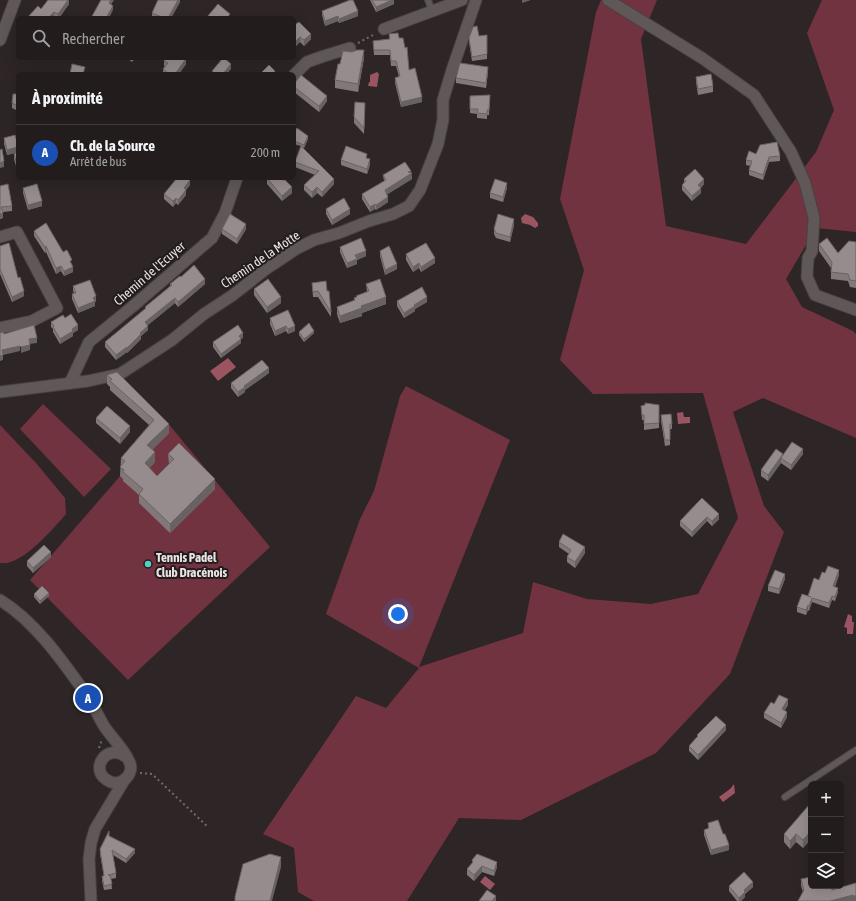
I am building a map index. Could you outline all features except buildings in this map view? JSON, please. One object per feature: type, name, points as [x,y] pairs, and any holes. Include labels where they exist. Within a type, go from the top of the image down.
[{"type":"street","points":[[0,40],[15,0]]},
{"type":"street","points":[[384,29],[462,0]]},
{"type":"street","name":"Chemin de la Motte","points":[[0,392],[88,381],[120,374],[172,340],[204,314],[233,295],[266,269],[296,249],[314,240],[393,214],[410,206],[420,190],[438,144],[443,120],[443,100],[476,0]]},
{"type":"street","points":[[608,0],[702,58],[754,95],[791,152],[805,183],[814,218],[812,251],[808,258],[807,277],[815,295],[856,310]]},
{"type":"street","points":[[296,74],[307,62],[350,48]]},
{"type":"street","name":"Chemin de l'Ecuyer","points":[[70,383],[89,342],[212,238],[225,213],[236,180]]},
{"type":"street","points":[[0,237],[17,232],[57,308],[32,320],[0,328]]},
{"type":"street","points":[[0,600],[26,620],[48,644],[88,698],[107,742],[101,755],[100,767],[109,788],[110,804]]},
{"type":"street","points":[[91,901],[89,859],[95,829],[130,771],[130,763],[126,757],[102,730]]},
{"type":"street","points":[[101,755],[117,752],[126,757]]},
{"type":"street","points":[[106,780],[116,783],[125,779]]},
{"type":"lane","points":[[428,0],[432,11]]},
{"type":"lane","points":[[785,797],[856,750]]},
{"type":"path","points":[[350,48],[384,29]]},
{"type":"path","points":[[101,755],[102,730]]},
{"type":"path","points":[[138,773],[152,774],[208,827]]},
{"type":"shaded area","points":[[601,0],[657,0],[641,39],[666,226],[746,244],[816,152],[834,110],[807,33],[822,0],[856,0],[856,232],[816,228],[786,279],[802,307],[853,331],[856,334],[856,438],[763,398],[733,412],[764,506],[784,532],[730,674],[656,753],[521,820],[459,818],[407,901],[314,901],[298,892],[294,848],[263,834],[356,696],[386,708],[419,668],[326,614],[360,519],[374,491],[400,396],[406,386],[510,440],[419,667],[523,633],[533,582],[587,599],[651,604],[698,594],[738,518],[703,393],[593,394],[560,360],[584,270],[560,199],[596,12]]},
{"type":"shaded area","points":[[377,72],[379,74],[377,87],[368,86],[370,82],[370,75]]},
{"type":"shaded area","points":[[525,214],[533,217],[538,223],[538,226],[535,228],[522,223],[521,218]]},
{"type":"shaded area","points":[[228,358],[236,367],[218,381],[210,371]]},
{"type":"shaded area","points":[[43,404],[111,469],[84,497],[20,429]]},
{"type":"shaded area","points":[[683,412],[684,417],[690,417],[690,423],[678,424],[677,413]]},
{"type":"shaded area","name":"Tennis Padel Club Dracénois","points":[[167,422],[270,547],[128,680],[30,580]]},
{"type":"shaded area","points":[[0,425],[36,463],[65,498],[66,514],[36,546],[27,553],[8,563],[0,563]]},
{"type":"shaded area","points":[[848,614],[852,616],[852,622],[854,622],[853,634],[847,634],[847,628],[844,627]]},
{"type":"shaded area","points":[[734,784],[735,793],[723,802],[719,797]]},
{"type":"shaded area","points":[[485,876],[495,884],[490,890],[480,882]]},
{"type":"place","name":"Tennis Padel Club Dracénois","points":[[148,564]]},
{"type":"place","name":"Ch. de la Source","points":[[88,698]]}]
